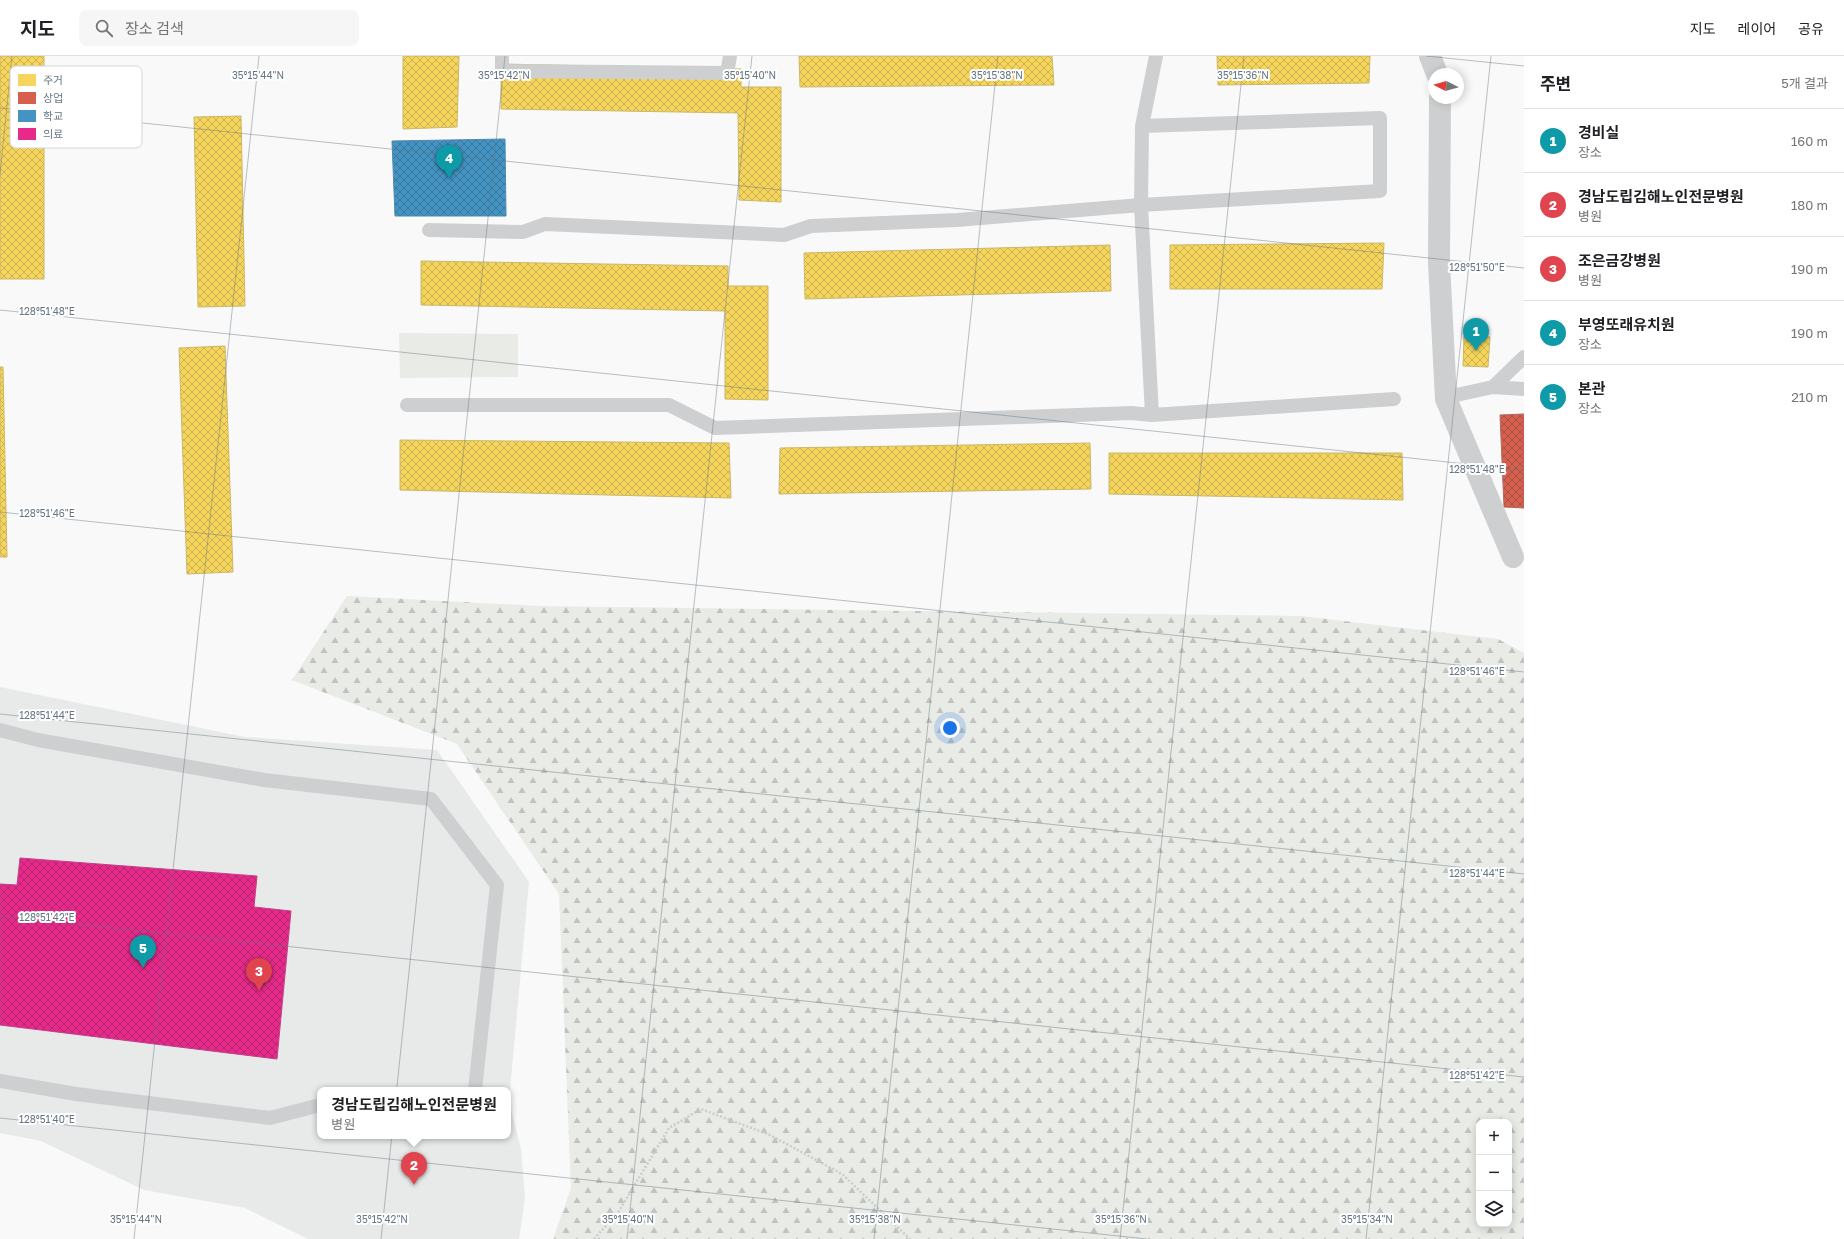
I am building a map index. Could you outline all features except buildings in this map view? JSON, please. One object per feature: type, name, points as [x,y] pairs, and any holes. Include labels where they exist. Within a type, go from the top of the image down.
[{"type":"street","points":[[1430,56],[1435,68]]},
{"type":"street","points":[[1440,104],[1439,263],[1446,396],[1513,557]]},
{"type":"lane","points":[[502,56],[502,71],[719,73],[727,73],[730,56]]},
{"type":"lane","points":[[1152,415],[1141,205],[1142,126],[1156,56]]},
{"type":"lane","points":[[429,230],[523,232],[544,224],[784,235],[811,226],[957,220],[1141,205],[1380,191],[1380,118],[1142,126]]},
{"type":"lane","points":[[1493,387],[1524,357]]},
{"type":"lane","points":[[1446,396],[1493,387],[1524,389]]},
{"type":"lane","points":[[407,406],[669,405],[715,428],[1131,413],[1152,415],[1394,399]]},
{"type":"lane","points":[[0,730],[38,740],[264,780],[431,799],[497,885],[475,1087]]},
{"type":"lane","points":[[0,1081],[76,1094],[270,1118],[317,1106]]},
{"type":"path","points":[[594,1239],[619,1211],[669,1128],[701,1109],[770,1135],[842,1174],[910,1239]]},
{"type":"shaded area","points":[[0,687],[245,737],[437,750],[529,882],[510,1087],[317,1087],[317,1139],[511,1139],[511,1109],[521,1149],[525,1198],[519,1239],[308,1239],[245,1208],[144,1190],[41,1141],[0,1133]]},
{"type":"green space","points":[[399,333],[518,334],[518,377],[400,378]]},
{"type":"green space","points":[[347,596],[540,606],[1301,616],[1498,639],[1524,653],[1524,1239],[553,1239],[571,1188],[559,894],[457,744],[292,680]]},
{"type":"place","name":"부영또래유치원","points":[[449,178]]},
{"type":"place","name":"경비실","points":[[1476,351]]},
{"type":"place","name":"본관","points":[[143,968]]},
{"type":"place","name":"조은금강병원","points":[[259,991]]},
{"type":"place","name":"경남도립김해노인전문병원","points":[[414,1185]]}]
